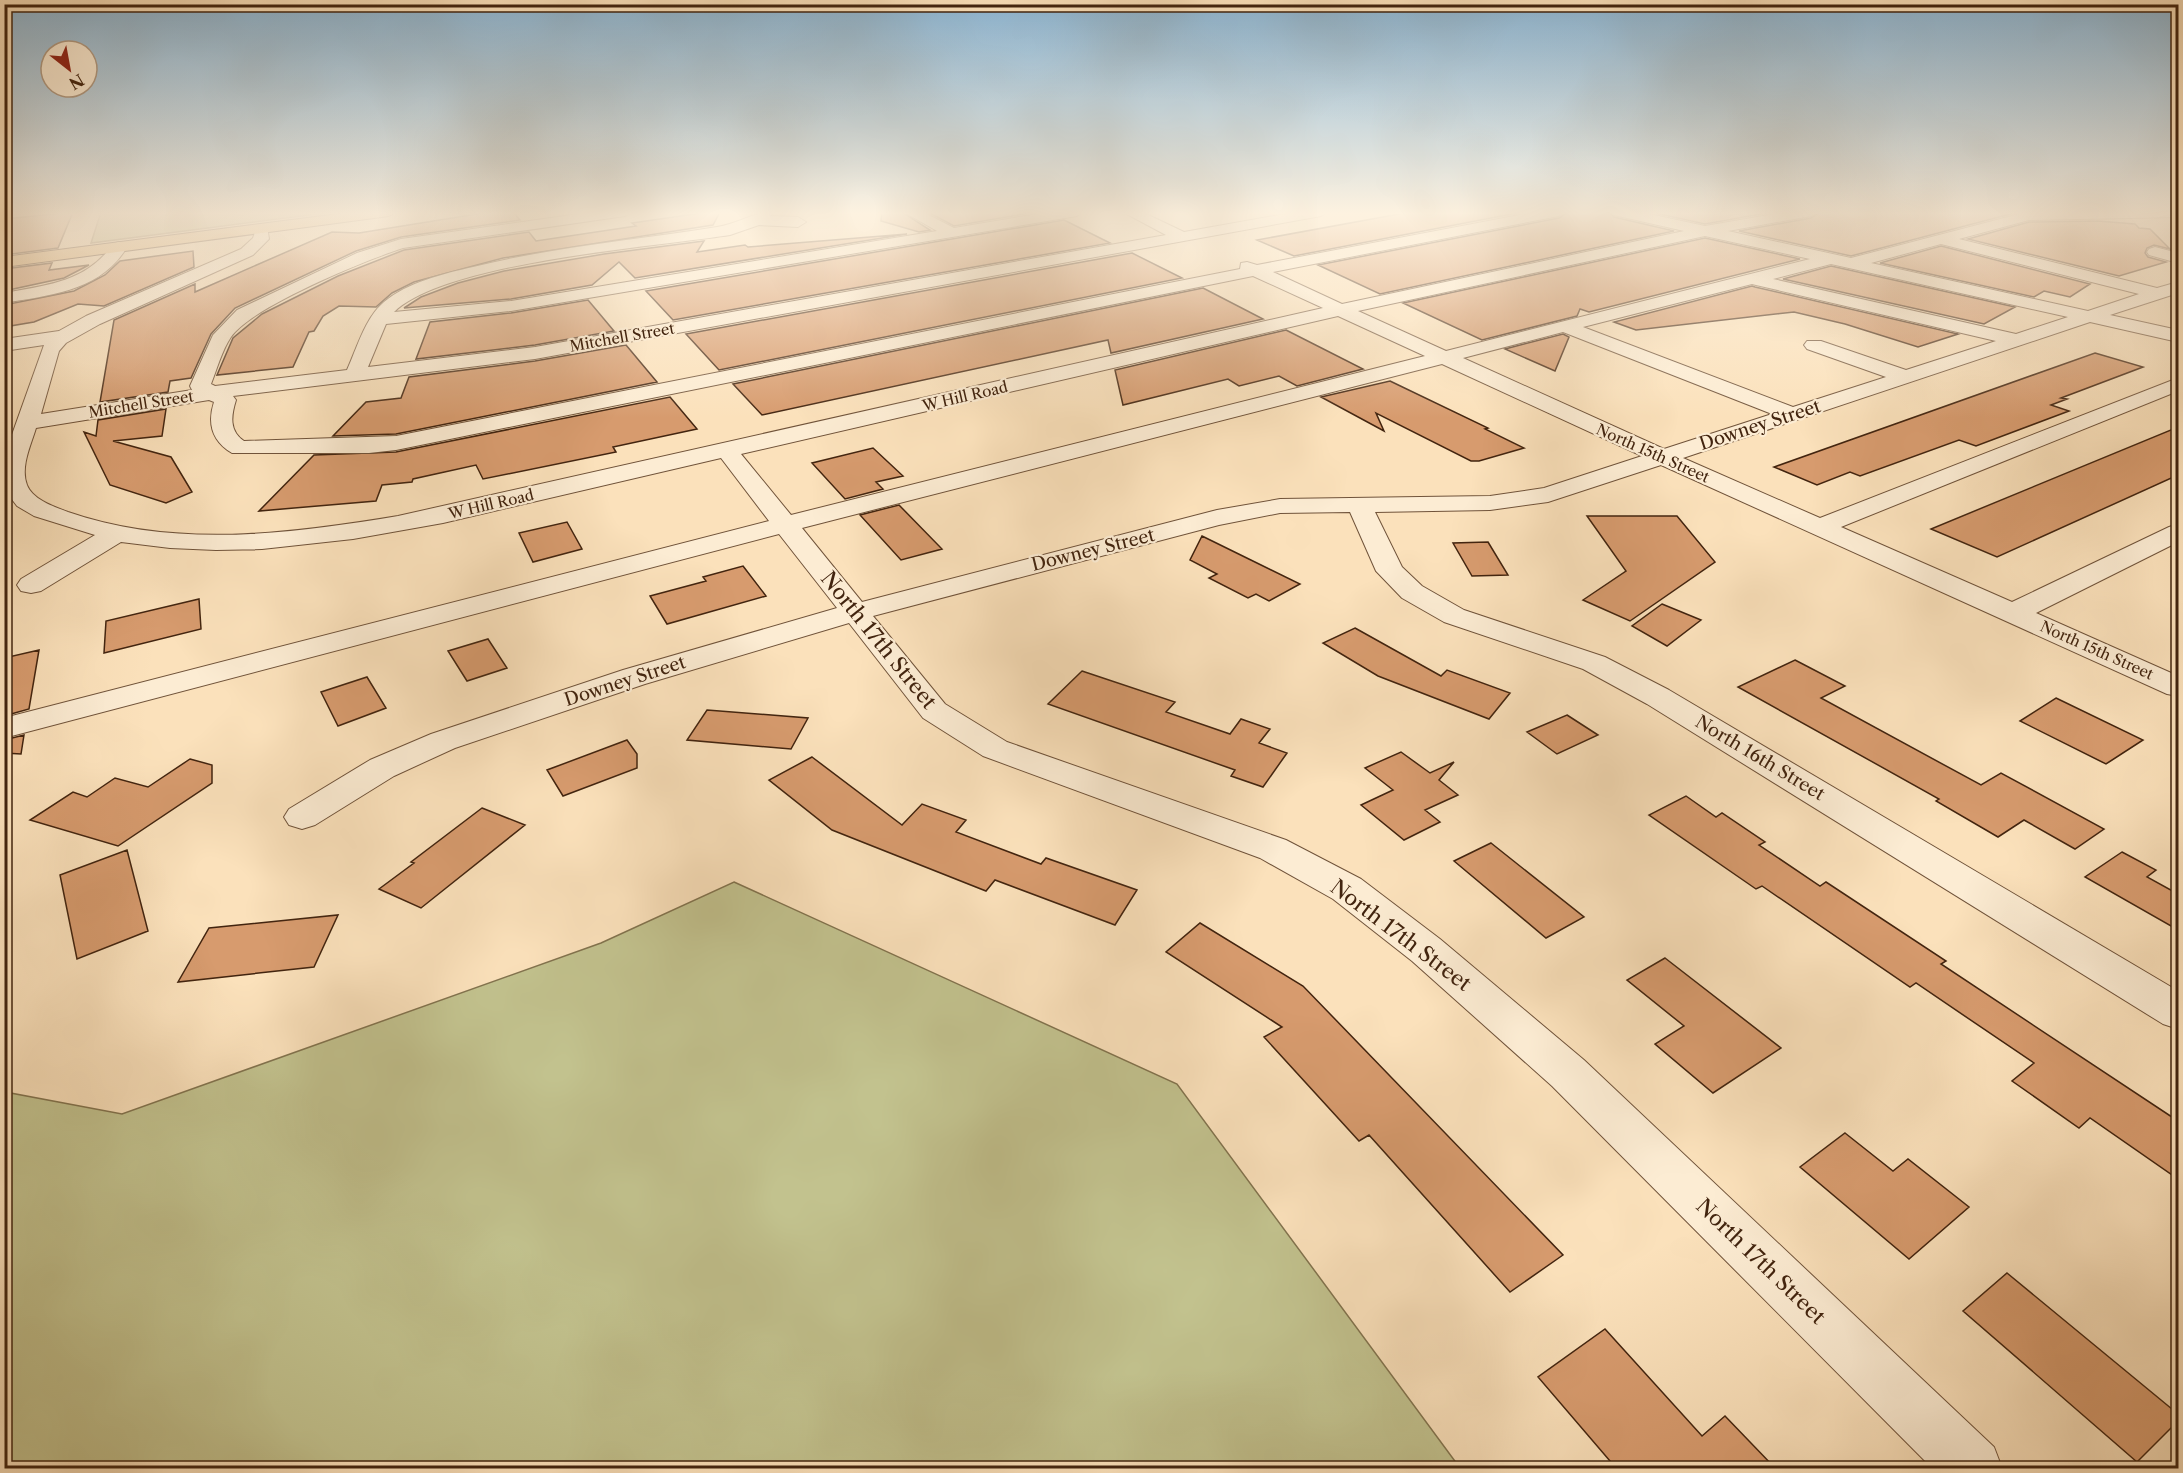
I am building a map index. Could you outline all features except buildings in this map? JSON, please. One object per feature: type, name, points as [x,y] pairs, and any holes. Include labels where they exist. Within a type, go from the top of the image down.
[{"type":"street","points":[[4,298],[69,281]]},
{"type":"street","points":[[4,345],[65,336],[93,320],[182,281]]},
{"type":"street","points":[[312,281],[243,314],[232,324],[222,335],[200,386],[225,400],[221,412],[220,430],[230,443],[240,448],[378,445],[1200,281]]},
{"type":"street","points":[[356,375],[381,319],[391,305],[409,294],[446,281]]},
{"type":"street","points":[[381,319],[511,306],[664,281]]},
{"type":"street","name":"Mitchell Street","points":[[26,423],[210,393],[535,353],[934,281]]},
{"type":"street","name":"North 15th Street","points":[[1277,281],[1442,358],[2178,687]]},
{"type":"street","name":"W Hill Road","points":[[65,336],[50,350],[13,467],[15,487],[29,503],[62,519],[115,534],[174,540],[231,542],[295,539],[363,531],[443,515],[1474,281]]},
{"type":"street","points":[[4,729],[786,525],[1741,281]]},
{"type":"street","points":[[1756,281],[2017,340]]},
{"type":"street","points":[[1930,281],[2178,336]]},
{"type":"street","points":[[2105,281],[2159,294]]},
{"type":"street","name":"Downey Street","points":[[302,817],[382,768],[443,741],[634,677],[855,612],[1217,518],[1280,506],[1490,503],[1548,495],[2178,287]]},
{"type":"street","points":[[1563,326],[1792,414]]},
{"type":"street","points":[[1814,345],[1907,377]]},
{"type":"street","points":[[1820,527],[2178,384]]},
{"type":"street","name":"North 17th Street","points":[[727,451],[934,711],[995,749],[1273,849],[1347,889],[1426,950],[1568,1073],[1972,1468]]},
{"type":"street","name":"North 16th Street","points":[[1360,506],[1390,571],[1412,592],[1454,616],[1594,663],[1659,697],[2178,1012]]},
{"type":"street","points":[[2013,613],[2178,532]]},
{"type":"street","points":[[31,585],[115,534]]},
{"type":"green space","points":[[734,882],[1177,1084],[1460,1468],[5,1468],[5,1092],[122,1114],[601,943]]}]
